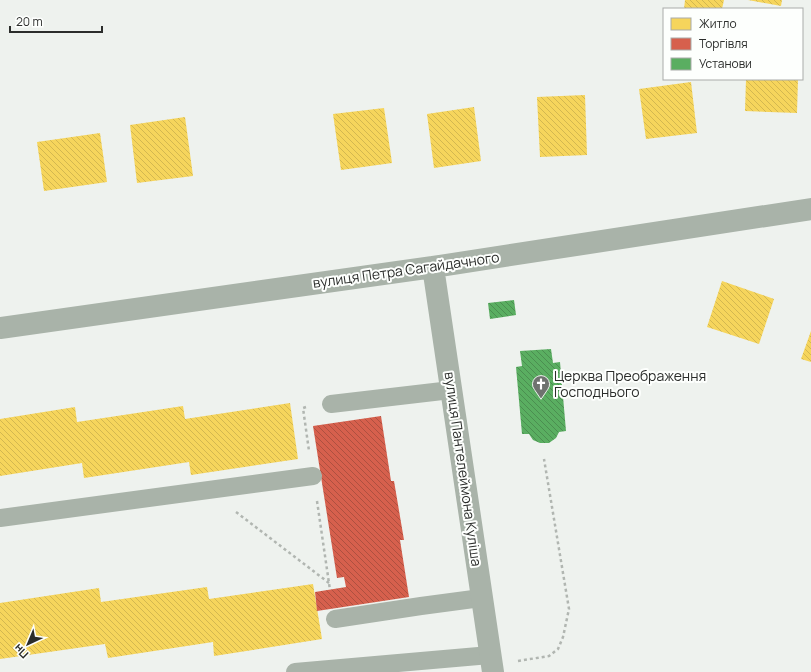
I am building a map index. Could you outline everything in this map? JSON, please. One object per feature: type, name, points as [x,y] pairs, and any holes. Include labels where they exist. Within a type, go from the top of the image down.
[{"type":"street","name":"вулиця Петра Сагайдачного","points":[[0,328],[433,266],[811,209]]},
{"type":"street","name":"вулиця Пантелеймона Куліша","points":[[433,266],[491,664]]},
{"type":"lane","points":[[331,404],[451,390]]},
{"type":"lane","points":[[0,518],[313,476]]},
{"type":"lane","points":[[335,619],[481,598]]},
{"type":"lane","points":[[295,672],[491,664]]},
{"type":"path","points":[[491,664],[549,656],[558,649],[563,637],[569,609],[544,459]]},
{"type":"path","points":[[208,490],[329,583],[330,590]]},
{"type":"building: Житло","points":[[685,0],[724,0],[722,8],[684,8]]},
{"type":"building: Житло","points":[[748,0],[782,0],[781,6]]},
{"type":"building: Житло","points":[[746,80],[798,80],[797,113],[745,111]]},
{"type":"building: Житло","points":[[691,82],[697,133],[646,139],[639,89]]},
{"type":"building: Житло","points":[[585,95],[587,155],[540,157],[537,97]]},
{"type":"building: Житло","points":[[474,107],[481,161],[434,168],[427,114]]},
{"type":"building: Житло","points":[[384,108],[392,163],[341,170],[333,114]]},
{"type":"building: Житло","points":[[185,117],[193,176],[137,183],[130,125]]},
{"type":"building: Житло","points":[[100,133],[107,182],[44,191],[37,142]]},
{"type":"building: Житло","points":[[722,281],[774,299],[759,344],[707,327]]},
{"type":"building: Житло","points":[[811,331],[811,362],[801,359]]},
{"type":"building: Житло","points":[[290,403],[298,459],[191,475],[189,462],[84,478],[82,463],[0,476],[0,419],[75,407],[77,422],[183,406],[185,419]]},
{"type":"building: Житло","points":[[313,584],[322,639],[214,656],[213,642],[108,658],[105,644],[0,659],[0,603],[99,588],[101,602],[207,587],[209,599]]},
{"type":"building: Торгівля","points":[[381,416],[391,481],[394,481],[404,540],[400,540],[409,597],[317,611],[315,592],[346,587],[344,577],[337,578],[313,426]]},
{"type":"building: Установи","points":[[514,300],[516,315],[490,319],[488,303]]},
{"type":"building: Установи","name":"Церква Преображення Господнього","points":[[551,349],[553,363],[560,362],[566,431],[559,432],[556,438],[549,443],[540,443],[533,440],[529,434],[522,434],[516,367],[522,366],[520,351]]},
{"type":"place","name":"Церква Преображення Господнього","points":[[541,399]]}]
